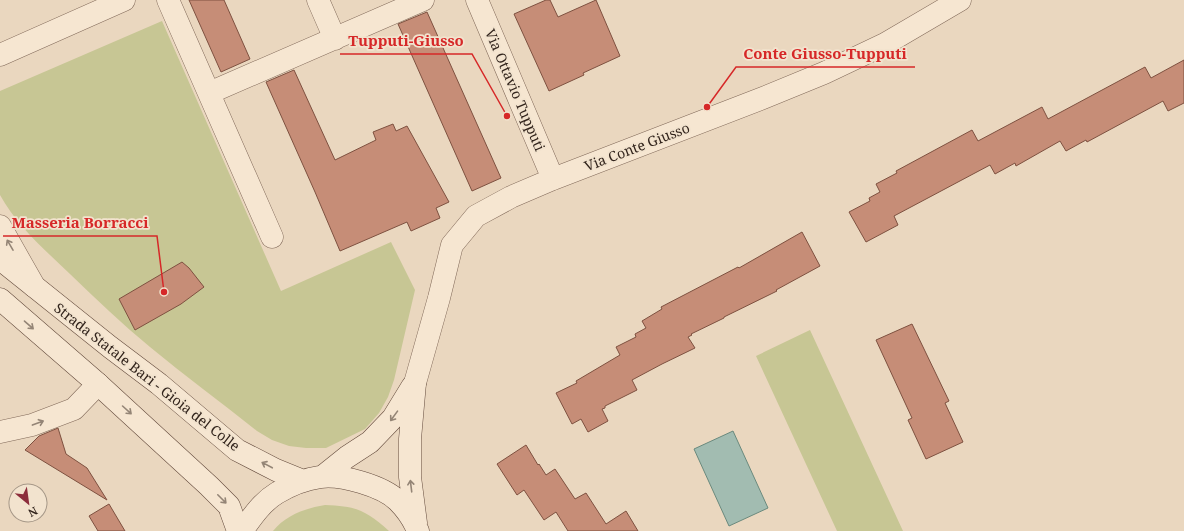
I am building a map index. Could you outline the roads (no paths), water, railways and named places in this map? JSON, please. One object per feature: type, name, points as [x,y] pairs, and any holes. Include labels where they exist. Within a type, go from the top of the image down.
[{"type":"street","points":[[0,55],[124,0]]},
{"type":"street","points":[[168,0],[272,237]]},
{"type":"street","points":[[318,0],[335,39]]},
{"type":"street","points":[[209,93],[422,0]]},
{"type":"street","name":"Via Ottavio Tupputi","points":[[477,0],[553,179]]},
{"type":"street","name":"Via Conte Giusso","points":[[415,383],[452,245],[476,216],[511,197],[553,179],[824,73],[885,44],[960,0]]},
{"type":"street","points":[[0,226],[35,287]]},
{"type":"street","name":"Strada Statale Bari - Gioia del Colle","points":[[0,259],[159,384],[237,450],[276,470],[312,479]]},
{"type":"street","points":[[0,299],[98,384],[229,506],[238,531]]},
{"type":"street","points":[[242,531],[255,512],[277,493],[312,479],[370,442],[393,418],[415,383]]},
{"type":"street","points":[[415,383],[410,446],[410,477],[417,528]]},
{"type":"street","points":[[0,432],[32,425],[74,409],[98,384]]},
{"type":"street","points":[[312,479],[348,478],[374,486],[398,500],[417,528]]},
{"type":"place","name":"Conte Giusso-Tupputi","points":[[707,107]]},
{"type":"place","name":"Tupputi-Giusso","points":[[507,116]]},
{"type":"place","name":"Masseria Borracci","points":[[164,292]]}]
